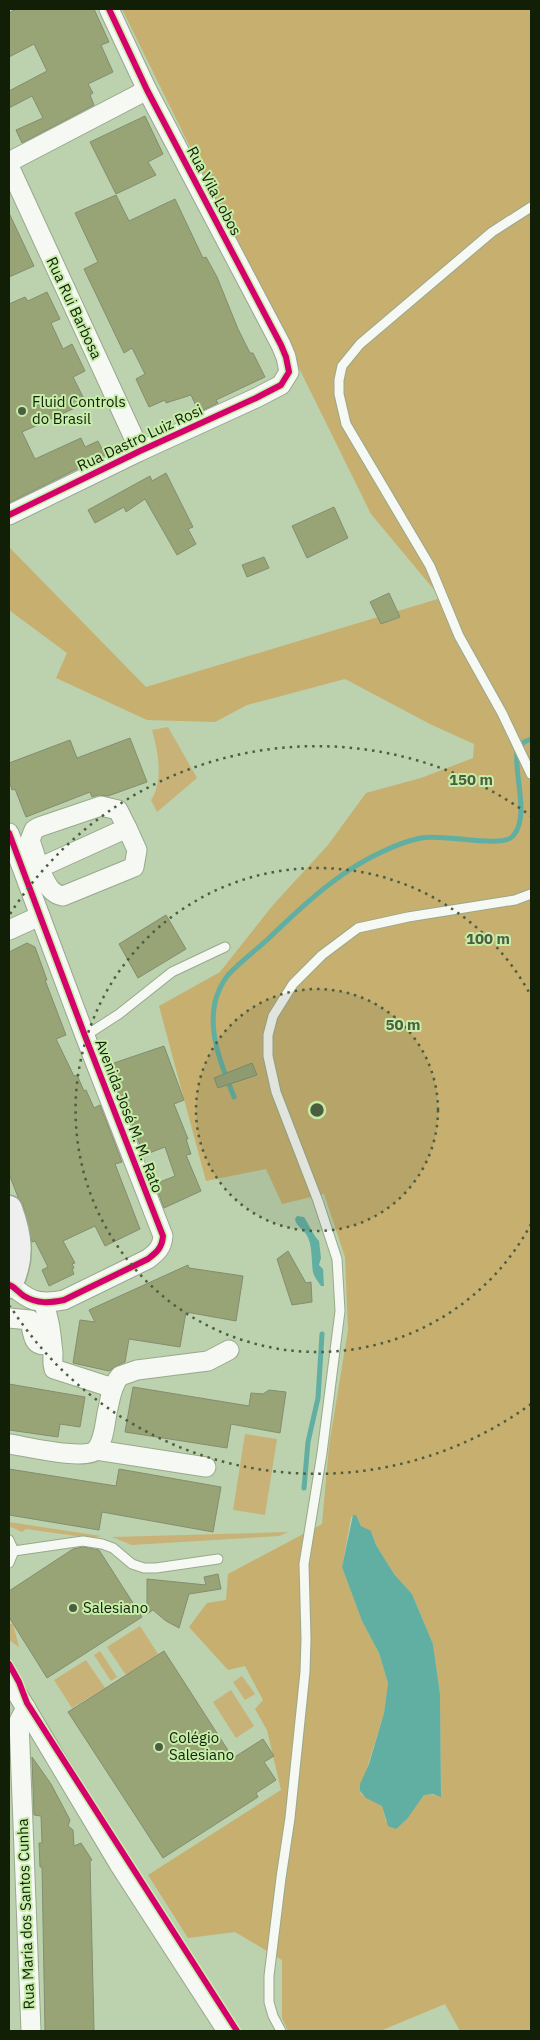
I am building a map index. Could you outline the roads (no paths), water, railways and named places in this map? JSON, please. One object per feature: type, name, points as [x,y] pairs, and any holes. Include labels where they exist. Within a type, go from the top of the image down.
[{"type":"street","name":"Rua Vila Lobos","points":[[109,9],[147,90],[284,351],[289,372],[281,385]]},
{"type":"street","points":[[9,162],[147,90]]},
{"type":"street","name":"Rua Rui Barbosa","points":[[9,166],[140,450]]},
{"type":"street","name":"Rua Dastro Luiz Rosi","points":[[9,515],[140,450],[281,385]]},
{"type":"street","points":[[101,806],[118,810],[136,850],[134,867],[63,896],[56,895],[32,872],[30,840],[34,830],[101,806]]},
{"type":"street","points":[[32,872],[127,828]]},
{"type":"street","name":"Avenida José M. M. Rato","points":[[9,833],[32,872],[40,916],[163,1236],[162,1244],[157,1253],[148,1259],[64,1300],[43,1302]]},
{"type":"street","points":[[9,930],[40,916]]},
{"type":"street","points":[[9,1210],[19,1246],[17,1260],[9,1284],[24,1296],[36,1302],[43,1302],[48,1315],[54,1369],[113,1388]]},
{"type":"street","points":[[9,1318],[30,1320],[35,1341],[38,1344],[44,1345],[51,1343]]},
{"type":"street","points":[[9,1444],[76,1454],[89,1454],[96,1450],[101,1440],[113,1388],[118,1378],[126,1373],[208,1361],[229,1350]]},
{"type":"street","points":[[96,1450],[206,1467]]},
{"type":"street","points":[[9,1680],[119,1864],[227,2031]]},
{"type":"street","name":"Rua Maria dos Santos Cunha","points":[[26,1708],[18,1721],[31,2031]]},
{"type":"lane","points":[[531,207],[492,232],[360,344],[342,366],[339,394],[346,424],[430,566],[459,636],[502,713],[531,774]]},
{"type":"lane","points":[[281,2031],[273,2016],[270,2002],[270,1976],[290,1818],[305,1672],[304,1564],[322,1453],[340,1311],[337,1259],[276,1092],[268,1056],[268,1035],[273,1016],[293,984],[322,956],[358,928],[408,917],[515,900],[531,894]]},
{"type":"lane","points":[[85,1036],[119,1014],[172,972],[225,947]]},
{"type":"lane","points":[[9,1540],[14,1551],[9,1563]]},
{"type":"lane","points":[[14,1551],[83,1542],[102,1544],[113,1548],[132,1564],[144,1568],[218,1560]]},
{"type":"water","points":[[297,1216],[304,1217],[319,1241],[321,1258],[319,1265],[323,1269],[324,1286],[321,1286],[315,1277],[312,1268],[310,1243],[295,1219]]},
{"type":"water","points":[[353,1515],[356,1515],[361,1526],[371,1531],[376,1545],[394,1574],[412,1594],[433,1644],[440,1694],[441,1797],[433,1794],[424,1795],[407,1819],[396,1829],[388,1826],[382,1806],[366,1798],[360,1791],[360,1784],[369,1764],[384,1713],[388,1683],[379,1653],[362,1621],[342,1567]]},
{"type":"waterway","points":[[520,747],[524,742],[531,739]]},
{"type":"waterway","points":[[234,1097],[217,1050],[213,1026],[216,999],[220,987],[228,975],[332,882],[350,869],[380,853],[411,840],[421,838],[442,837],[497,841],[507,840],[513,836],[518,828],[521,807],[517,751]]},
{"type":"waterway","points":[[304,1488],[308,1442],[318,1398],[322,1334]]},
{"type":"place","name":"Fluid Controls do Brasil","points":[[22,411]]},
{"type":"place","name":"Salesiano","points":[[73,1608]]},
{"type":"place","name":"Colégio Salesiano","points":[[159,1747]]}]
